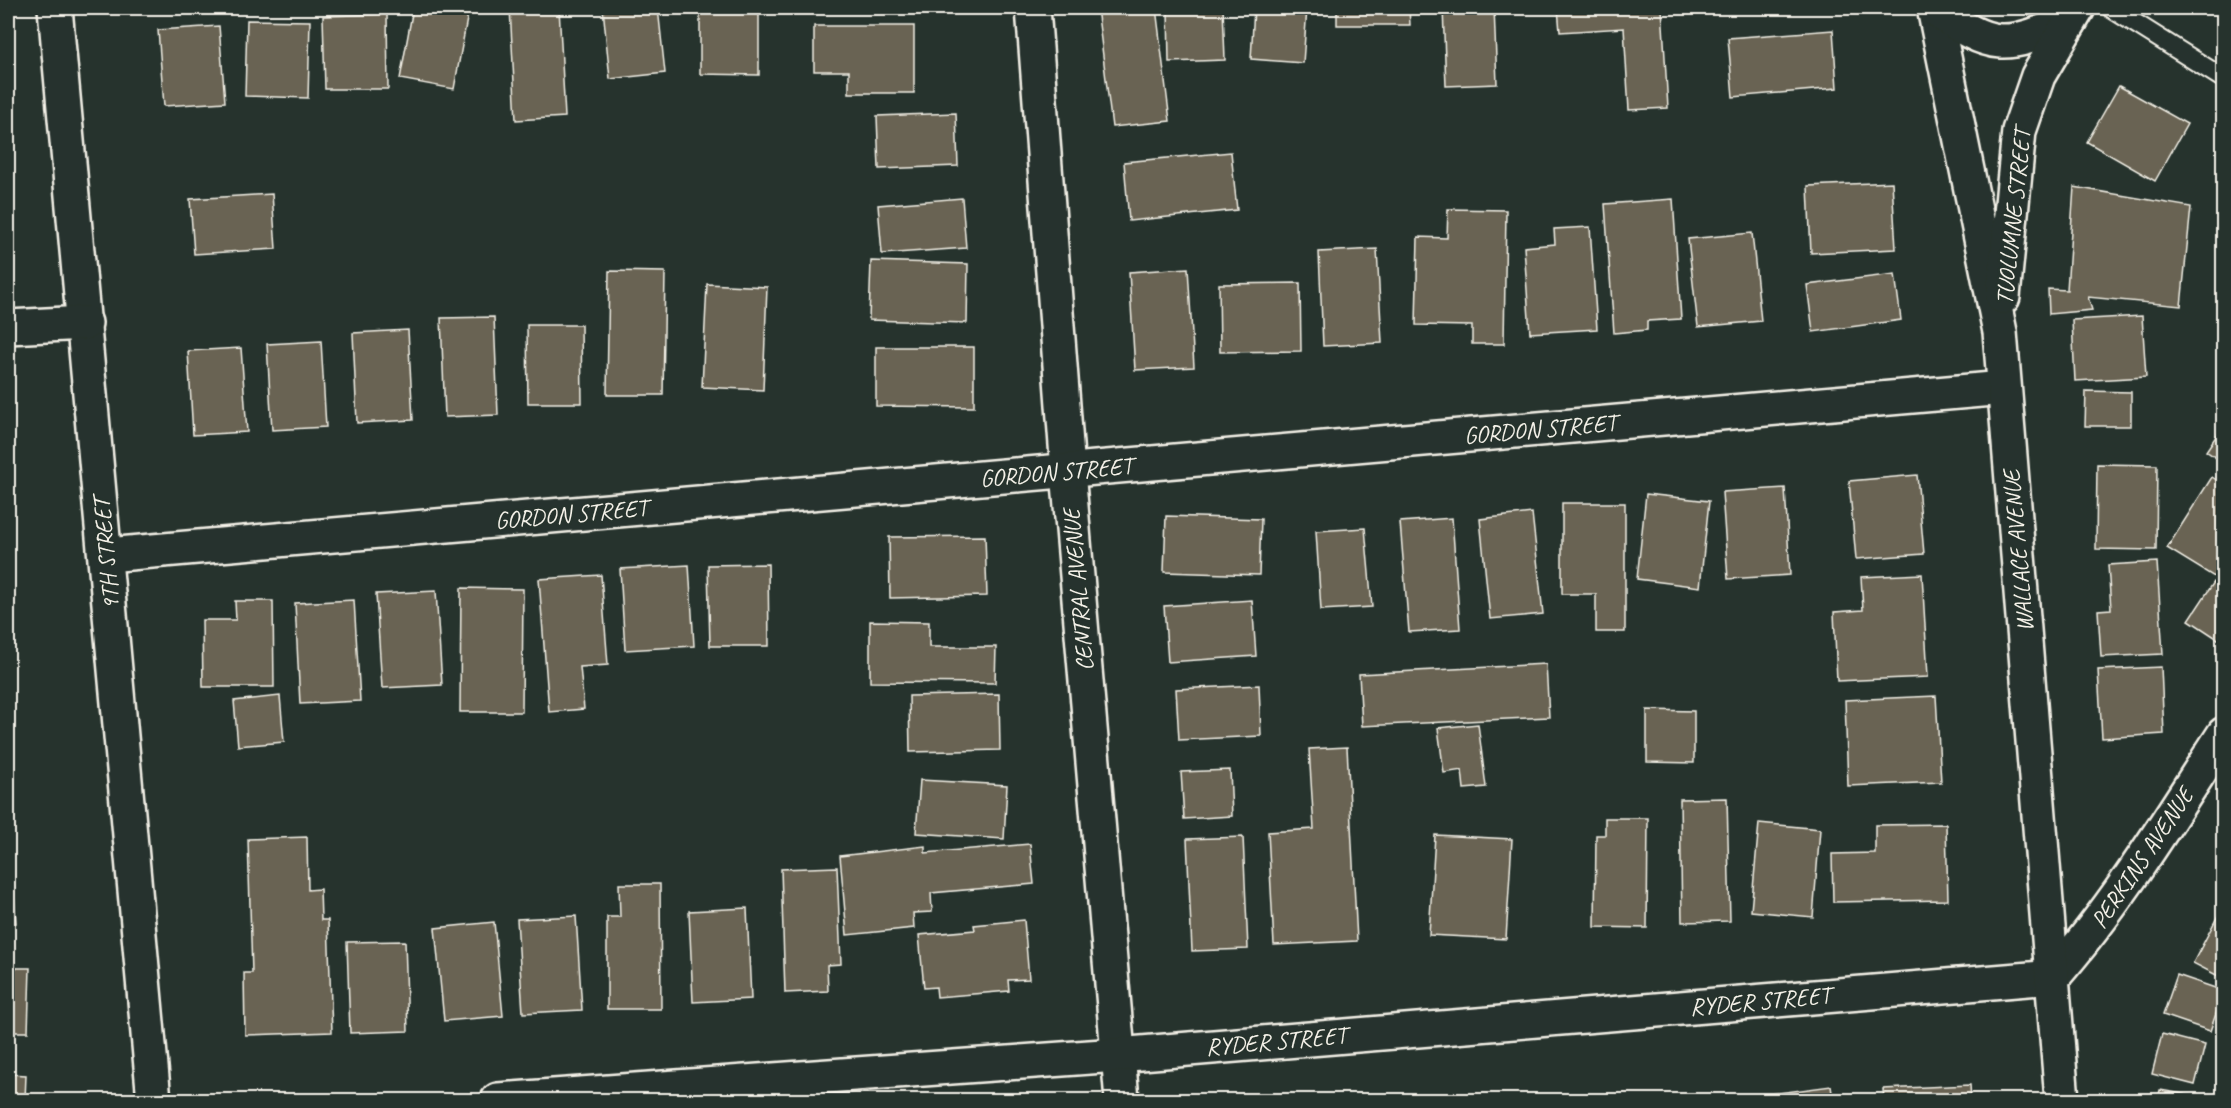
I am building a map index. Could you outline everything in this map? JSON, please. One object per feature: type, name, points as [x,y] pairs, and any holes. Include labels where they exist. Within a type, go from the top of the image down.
[{"type":"street","name":"9TH STREET","points":[[55,8],[107,555],[154,1101]]},
{"type":"street","name":"CENTRAL AVENUE","points":[[1033,8],[1068,471],[1122,1101]]},
{"type":"street","points":[[1934,8],[1965,30],[1991,41],[2025,40],[2074,14]]},
{"type":"street","name":"WALLACE AVENUE","points":[[1934,8],[2000,332],[2062,1101]]},
{"type":"street","name":"TUOLUMNE STREET","points":[[2000,332],[2019,131],[2038,76],[2074,14]]},
{"type":"street","points":[[8,327],[85,323]]},
{"type":"street","name":"GORDON STREET","points":[[107,555],[2004,388]]},
{"type":"street","name":"PERKINS AVENUE","points":[[2053,977],[2086,940],[2154,843],[2223,734]]},
{"type":"street","name":"RYDER STREET","points":[[498,1101],[1117,1055],[2053,977]]},
{"type":"lane","points":[[2111,8],[2223,79]]},
{"type":"building","points":[[413,8],[469,8],[454,89],[400,79]]},
{"type":"building","points":[[510,8],[559,8],[565,117],[516,120]]},
{"type":"building","points":[[603,8],[658,8],[665,73],[610,79]]},
{"type":"building","points":[[700,8],[759,8],[759,75],[700,74]]},
{"type":"building","points":[[1097,8],[1156,8],[1170,121],[1112,127]]},
{"type":"building","points":[[1168,8],[1223,8],[1225,60],[1169,62]]},
{"type":"building","points":[[1254,8],[1307,8],[1303,63],[1251,59]]},
{"type":"building","points":[[1337,8],[1409,8],[1410,25],[1337,25]]},
{"type":"building","points":[[1443,8],[1494,8],[1497,84],[1446,86]]},
{"type":"building","points":[[1558,8],[1662,8],[1668,108],[1629,110],[1624,28],[1560,32]]},
{"type":"building","points":[[387,14],[388,89],[325,89],[323,16]]},
{"type":"building","points":[[247,20],[310,21],[308,98],[245,96]]},
{"type":"building","points":[[219,26],[225,102],[164,106],[158,30]]},
{"type":"building","points":[[814,26],[914,26],[914,93],[849,93],[849,71],[814,71]]},
{"type":"building","points":[[1833,30],[1837,88],[1733,97],[1728,38]]},
{"type":"building","points":[[2119,86],[2187,124],[2155,181],[2087,142]]},
{"type":"building","points":[[956,113],[958,166],[879,169],[877,116]]},
{"type":"building","points":[[1231,152],[1237,210],[1129,221],[1124,162]]},
{"type":"building","points":[[1892,182],[1896,249],[1811,253],[1808,186]]},
{"type":"building","points":[[2074,187],[2191,207],[2181,306],[2088,297],[2092,310],[2049,314],[2048,289],[2067,290]]},
{"type":"building","points":[[272,194],[276,249],[194,254],[190,199]]},
{"type":"building","points":[[962,198],[966,248],[882,254],[878,205]]},
{"type":"building","points":[[1673,199],[1681,319],[1647,321],[1647,330],[1614,333],[1605,204]]},
{"type":"building","points":[[1448,209],[1506,210],[1504,344],[1472,344],[1472,326],[1416,325],[1418,237],[1447,238]]},
{"type":"building","points":[[1590,227],[1597,329],[1530,333],[1524,247],[1555,244],[1554,229]]},
{"type":"building","points":[[1752,233],[1761,321],[1698,327],[1688,239]]},
{"type":"building","points":[[1377,249],[1382,343],[1323,346],[1319,252]]},
{"type":"building","points":[[871,261],[968,264],[967,323],[869,320]]},
{"type":"building","points":[[1188,268],[1194,367],[1135,370],[1129,272]]},
{"type":"building","points":[[609,271],[665,272],[663,395],[607,395]]},
{"type":"building","points":[[1895,274],[1901,320],[1813,332],[1807,285]]},
{"type":"building","points":[[1300,283],[1301,351],[1220,352],[1219,284]]},
{"type":"building","points":[[707,284],[767,287],[763,390],[702,387]]},
{"type":"building","points":[[2142,316],[2146,377],[2075,381],[2072,320]]},
{"type":"building","points":[[494,317],[498,415],[445,417],[441,318]]},
{"type":"building","points":[[527,325],[581,325],[582,403],[528,403]]},
{"type":"building","points":[[408,330],[413,420],[357,423],[353,333]]},
{"type":"building","points":[[321,341],[326,427],[272,430],[267,344]]},
{"type":"building","points":[[876,347],[974,347],[974,407],[876,406]]},
{"type":"building","points":[[241,348],[247,432],[193,435],[188,351]]},
{"type":"building","points":[[2086,391],[2131,392],[2131,426],[2085,426]]},
{"type":"building","points":[[2221,429],[2224,430],[2224,463],[2206,451]]},
{"type":"building","points":[[2097,464],[2157,465],[2156,550],[2096,549]]},
{"type":"building","points":[[1917,475],[1924,554],[1856,559],[1849,481]]},
{"type":"building","points":[[2212,477],[2224,485],[2224,583],[2167,548]]},
{"type":"building","points":[[1785,488],[1790,575],[1728,579],[1722,492]]},
{"type":"building","points":[[1646,494],[1709,501],[1700,587],[1637,579]]},
{"type":"building","points":[[1562,503],[1625,503],[1625,632],[1596,632],[1596,594],[1562,594]]},
{"type":"building","points":[[1532,513],[1543,614],[1490,619],[1480,519]]},
{"type":"building","points":[[1166,516],[1261,519],[1259,575],[1164,572]]},
{"type":"building","points":[[1452,518],[1460,629],[1409,632],[1400,522]]},
{"type":"building","points":[[1365,528],[1372,607],[1321,610],[1316,531]]},
{"type":"building","points":[[985,536],[987,596],[890,598],[889,537]]},
{"type":"building","points":[[2157,562],[2163,654],[2101,657],[2098,610],[2111,609],[2108,565]]},
{"type":"building","points":[[768,564],[769,646],[710,646],[708,565]]},
{"type":"building","points":[[689,565],[694,646],[625,650],[620,569]]},
{"type":"building","points":[[1922,574],[1928,677],[1837,681],[1834,612],[1863,610],[1861,577]]},
{"type":"building","points":[[601,575],[608,665],[580,667],[584,709],[549,712],[539,579]]},
{"type":"building","points":[[2214,582],[2224,589],[2224,643],[2189,620]]},
{"type":"building","points":[[461,588],[523,589],[522,712],[460,712]]},
{"type":"building","points":[[436,591],[442,685],[382,688],[376,594]]},
{"type":"building","points":[[354,600],[360,701],[300,704],[295,603]]},
{"type":"building","points":[[1252,600],[1256,656],[1168,662],[1164,606]]},
{"type":"building","points":[[235,601],[273,601],[274,687],[203,687],[202,620],[236,620]]},
{"type":"building","points":[[870,621],[929,622],[929,647],[996,647],[995,683],[870,682]]},
{"type":"building","points":[[1546,664],[1549,717],[1362,726],[1359,674]]},
{"type":"building","points":[[2161,667],[2164,734],[2102,738],[2098,670]]},
{"type":"building","points":[[1259,685],[1261,736],[1179,740],[1176,689]]},
{"type":"building","points":[[999,694],[1000,750],[910,752],[909,696]]},
{"type":"building","points":[[280,696],[284,742],[238,746],[234,701]]},
{"type":"building","points":[[1936,696],[1941,782],[1848,786],[1845,700]]},
{"type":"building","points":[[1647,710],[1694,711],[1694,763],[1647,762]]},
{"type":"building","points":[[1478,724],[1486,787],[1464,789],[1462,770],[1444,773],[1438,728]]},
{"type":"building","points":[[1347,747],[1357,941],[1274,945],[1268,832],[1314,829],[1309,749]]},
{"type":"building","points":[[1230,770],[1232,816],[1184,819],[1181,772]]},
{"type":"building","points":[[920,780],[1007,785],[1004,839],[916,833]]},
{"type":"building","points":[[1727,798],[1730,921],[1682,922],[1680,799]]},
{"type":"building","points":[[1605,818],[1648,818],[1647,928],[1595,927],[1596,835],[1605,835]]},
{"type":"building","points":[[1759,823],[1820,829],[1813,917],[1751,911]]},
{"type":"building","points":[[1946,824],[1948,900],[1833,902],[1832,854],[1875,853],[1875,825]]},
{"type":"building","points":[[1435,835],[1512,839],[1506,939],[1429,935]]},
{"type":"building","points":[[8,836],[10,836],[16,923],[8,924]]},
{"type":"building","points":[[307,837],[308,890],[320,889],[321,920],[328,920],[332,1032],[245,1035],[244,973],[252,973],[248,839]]},
{"type":"building","points":[[1243,837],[1248,949],[1192,951],[1187,839]]},
{"type":"building","points":[[1030,844],[1034,884],[931,893],[932,912],[913,913],[914,928],[847,935],[840,856],[925,846],[925,853]]},
{"type":"building","points":[[837,867],[841,964],[827,965],[828,991],[785,993],[781,869]]},
{"type":"building","points":[[619,884],[660,884],[661,1009],[607,1009],[607,917],[620,917]]},
{"type":"building","points":[[2224,904],[2224,979],[2193,963]]},
{"type":"building","points":[[747,908],[751,999],[693,1002],[689,911]]},
{"type":"building","points":[[576,916],[582,1010],[523,1013],[517,919]]},
{"type":"building","points":[[1024,920],[1029,979],[1008,980],[1009,991],[937,997],[936,987],[924,988],[919,935],[975,930],[974,925]]},
{"type":"building","points":[[494,922],[503,1016],[444,1021],[435,928]]},
{"type":"building","points":[[405,941],[408,1031],[350,1033],[347,942]]},
{"type":"building","points":[[8,968],[30,968],[28,1032],[8,1032]]},
{"type":"building","points":[[2177,975],[2224,991],[2210,1031],[2163,1015]]},
{"type":"building","points":[[2162,1034],[2205,1045],[2195,1085],[2152,1074]]},
{"type":"building","points":[[8,1074],[26,1075],[25,1100],[8,1100]]},
{"type":"building","points":[[1970,1085],[1971,1100],[1884,1100],[1883,1089]]},
{"type":"building","points":[[1831,1086],[1833,1100],[1764,1100],[1763,1095]]},
{"type":"building","points":[[2160,1090],[2217,1100],[2158,1100]]}]
